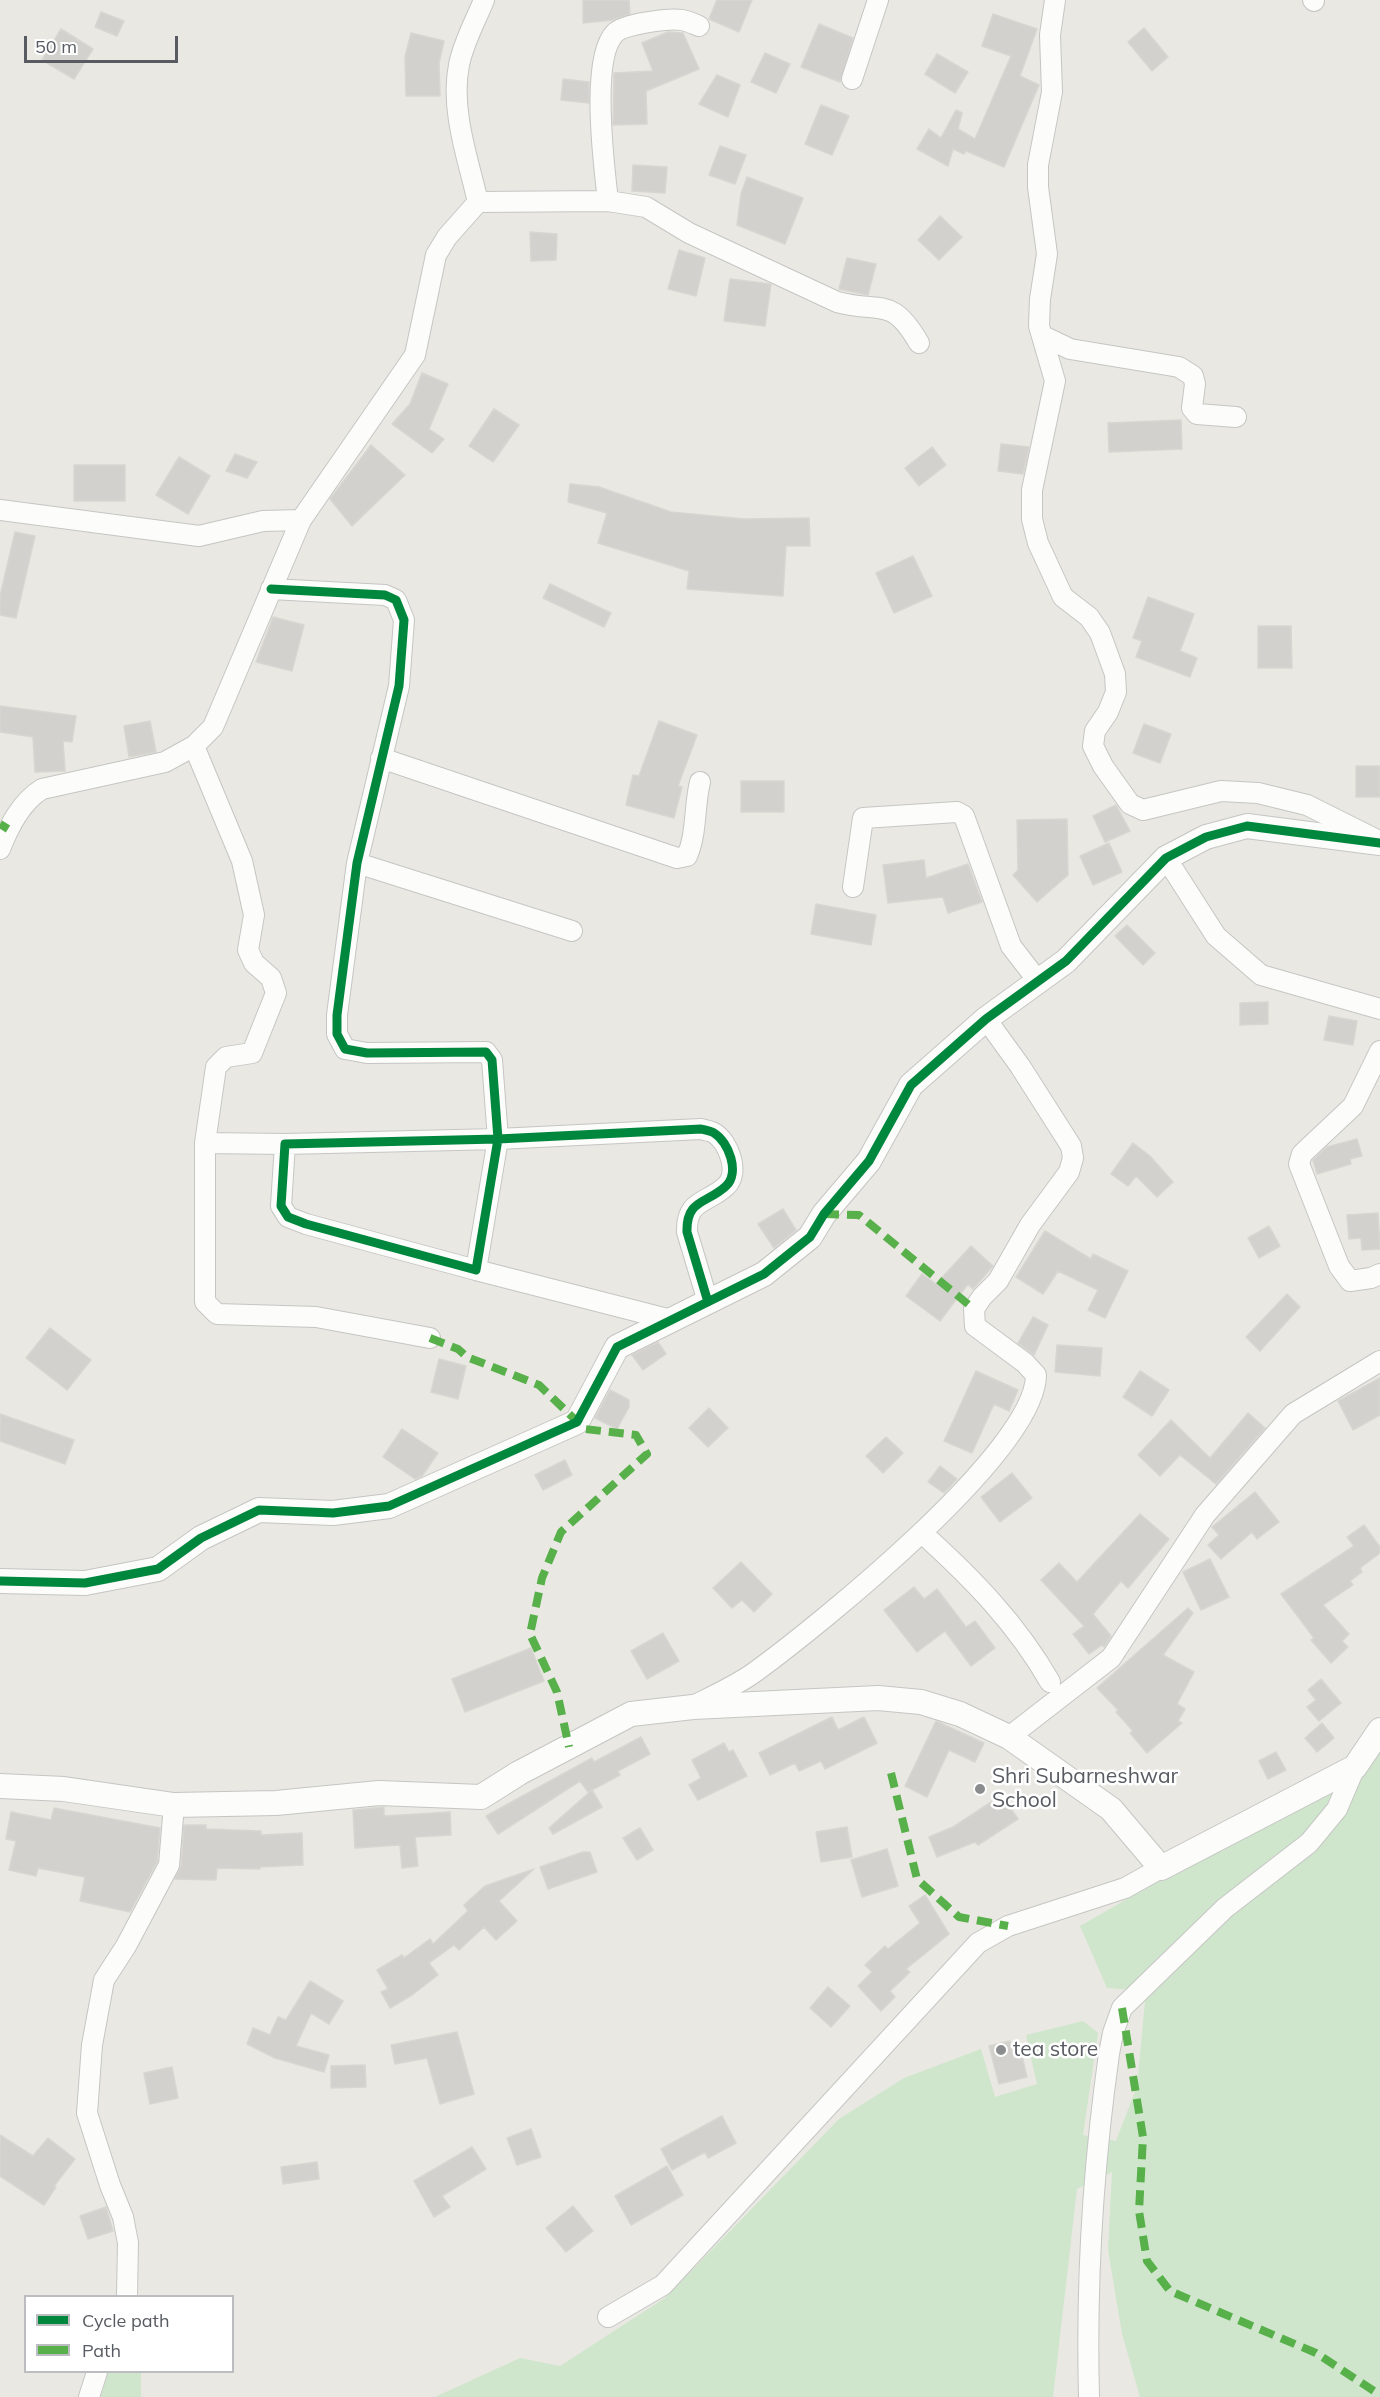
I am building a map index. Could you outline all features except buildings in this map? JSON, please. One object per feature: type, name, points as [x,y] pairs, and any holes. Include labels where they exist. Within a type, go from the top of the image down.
[{"type":"street","points":[[478,202],[459,111],[457,88],[459,64],[484,0]]},
{"type":"street","points":[[852,79],[878,0]]},
{"type":"street","points":[[1055,0],[1050,35],[1052,92],[1038,165],[1038,187],[1047,254],[1040,299],[1039,326],[1055,381],[1032,490],[1032,519],[1038,543],[1063,597],[1089,617],[1100,633],[1115,674],[1116,692],[1108,712],[1095,731],[1094,746],[1103,766],[1130,804],[1143,810],[1221,791],[1258,793],[1307,805],[1380,842]]},
{"type":"street","points":[[608,201],[600,127],[602,81],[608,45],[615,32],[626,27],[680,20],[699,26]]},
{"type":"street","points":[[0,849],[8,829],[29,797],[42,789],[165,762],[194,746],[213,727],[302,520],[415,355],[436,255],[447,237],[478,202],[608,201],[646,207],[689,233],[837,302],[855,307],[886,307],[898,313],[919,343]]},
{"type":"street","points":[[1042,336],[1070,349],[1179,366],[1192,376],[1195,384],[1192,408],[1197,414],[1236,417]]},
{"type":"street","points":[[0,510],[199,536],[263,521],[302,520]]},
{"type":"street","points":[[271,589],[385,595],[396,600],[404,620],[399,686],[357,863],[337,1015],[337,1034],[345,1049],[367,1053],[486,1052],[492,1060],[498,1139],[476,1270]]},
{"type":"street","points":[[194,746],[242,861],[254,915],[248,950],[254,963],[271,978],[276,993],[252,1053],[226,1058],[216,1067],[205,1143],[205,1302],[217,1314],[316,1317],[430,1338]]},
{"type":"street","points":[[381,758],[677,858],[687,856],[693,844],[694,804],[700,782]]},
{"type":"street","points":[[853,887],[863,819],[957,812],[964,816],[1011,946],[1038,981]]},
{"type":"street","points":[[0,1581],[85,1583],[158,1569],[201,1538],[259,1510],[333,1513],[389,1506],[577,1422],[617,1347],[764,1274],[810,1237],[824,1214],[869,1161],[911,1085],[986,1019],[1066,961],[1166,858],[1206,837],[1247,826],[1380,842]]},
{"type":"street","points":[[1166,858],[1216,936],[1261,975],[1380,1010]]},
{"type":"street","points":[[357,863],[572,932]]},
{"type":"street","points":[[693,1707],[754,1673],[904,1551],[1000,1449],[1036,1387],[1036,1375],[1025,1363],[975,1326],[974,1310],[982,1297],[998,1281],[1030,1225],[1069,1172],[1073,1158],[1071,1146],[1020,1066],[986,1019]]},
{"type":"street","points":[[1380,1052],[1353,1106],[1302,1154],[1299,1164],[1339,1266],[1350,1281],[1371,1278],[1380,1274]]},
{"type":"street","points":[[205,1143],[285,1144],[498,1139],[701,1129],[715,1133],[729,1152],[732,1174],[727,1186],[696,1204],[687,1220],[687,1232],[708,1302]]},
{"type":"street","points":[[285,1144],[281,1206],[288,1217],[306,1224],[476,1270],[671,1320]]},
{"type":"street","points":[[1009,1737],[1112,1658],[1205,1515],[1293,1414],[1380,1361]]},
{"type":"street","points":[[922,1533],[974,1580],[1030,1647],[1050,1682]]},
{"type":"street","points":[[0,1786],[64,1789],[174,1805],[276,1803],[379,1793],[481,1797],[519,1773],[631,1714],[693,1707],[878,1698],[921,1702],[960,1714],[1009,1737],[1111,1809],[1161,1868]]},
{"type":"street","points":[[1089,2397],[1088,2305],[1096,2178],[1107,2065],[1113,2033],[1122,2008],[1225,1908],[1309,1843],[1337,1809],[1355,1767],[1380,1730]]},
{"type":"street","points":[[608,2317],[663,2285],[978,1943],[1008,1926],[1125,1888],[1355,1767]]},
{"type":"street","points":[[127,2295],[128,2243],[123,2217],[87,2114],[92,2045],[104,1980],[126,1946],[168,1865],[174,1805]]},
{"type":"street","points":[[89,2397],[97,2373]]},
{"type":"green space","points":[[1380,1734],[1380,2397],[1140,2397],[1122,2334],[1108,2250],[1112,2172],[1077,2189],[1053,2397],[435,2397],[520,2358],[560,2366],[665,2298],[839,2119],[904,2078],[981,2049],[995,2097],[1037,2084],[1026,2035],[1083,2021],[1098,2033],[1083,2135],[1116,2141],[1137,2086],[1146,1991],[1107,1988],[1080,1926],[1326,1785]]},
{"type":"green space","points":[[108,2373],[141,2373],[141,2397],[101,2397]]},
{"type":"marked path","points":[[0,824],[8,829]]},
{"type":"marked path","points":[[824,1214],[859,1215],[974,1309]]},
{"type":"marked path","points":[[430,1338],[458,1349],[467,1357],[539,1385],[585,1429],[636,1435],[647,1454],[561,1532],[542,1578],[530,1634],[557,1692],[569,1747]]},
{"type":"marked path","points":[[891,1773],[917,1879],[959,1917],[1008,1926]]},
{"type":"marked path","points":[[1122,2008],[1143,2137],[1139,2211],[1147,2261],[1170,2291],[1316,2353],[1380,2395]]},
{"type":"cycle path","points":[[271,589],[385,595],[396,600],[404,620],[399,686],[357,863],[337,1015],[337,1034],[345,1049],[367,1053],[486,1052],[492,1060],[498,1139],[476,1270],[306,1224],[288,1217],[281,1206],[285,1144],[498,1139],[701,1129],[713,1132],[719,1137],[728,1150],[732,1166],[732,1174],[726,1186],[699,1203],[690,1213],[688,1221],[687,1232],[708,1302]]},
{"type":"cycle path","points":[[0,1581],[85,1583],[158,1569],[201,1538],[259,1510],[333,1513],[389,1506],[577,1422],[617,1347],[764,1274],[810,1237],[824,1214],[869,1161],[911,1085],[986,1019],[1066,961],[1166,858],[1206,837],[1247,826],[1380,843]]},
{"type":"place","name":"Shri Subarneshwar School","points":[[980,1789]]},
{"type":"place","name":"tea store","points":[[1001,2050]]}]
